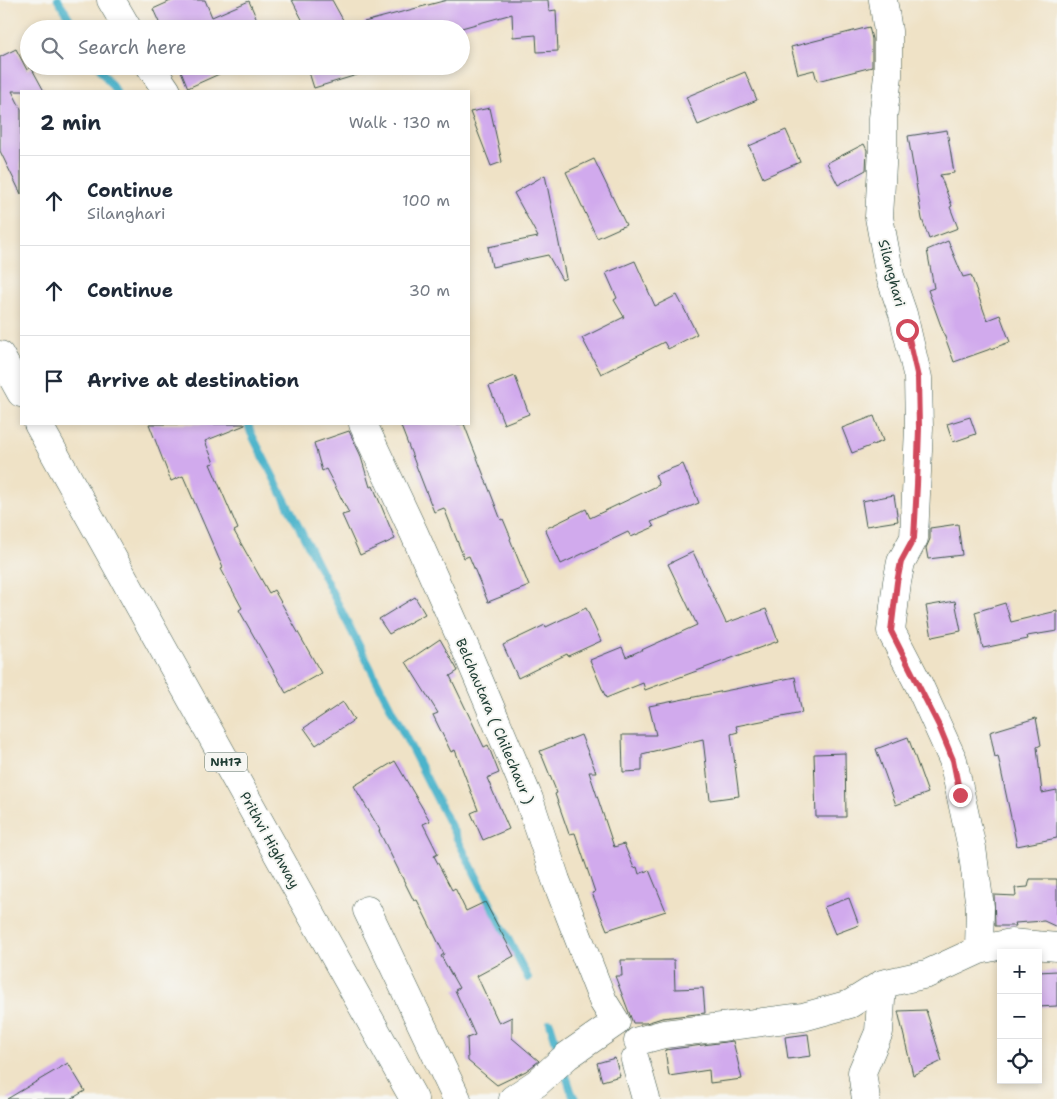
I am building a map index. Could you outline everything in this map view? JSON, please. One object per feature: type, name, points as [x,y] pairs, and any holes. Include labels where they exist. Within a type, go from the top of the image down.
[{"type":"main road","points":[[111,0],[123,20]]},
{"type":"main road","name":"Silanghari","points":[[883,0],[888,31],[888,76],[883,118],[879,217],[890,276],[903,314],[918,378],[919,438],[914,538],[901,562],[891,631],[919,685],[953,760],[972,848],[980,907],[979,950]]},
{"type":"main road","points":[[156,75],[166,90]]},
{"type":"main road","points":[[0,355],[20,391]]},
{"type":"main road","name":"Prithvi Highway","points":[[39,425],[414,1099]]},
{"type":"main road","name":"Belchautara ( Chilechaur )","points":[[363,425],[471,662],[528,799],[556,880],[603,1001],[616,1022],[567,1056],[537,1083],[512,1099]]},
{"type":"main road","points":[[367,910],[457,1099]]},
{"type":"main road","points":[[646,1099],[637,1051],[664,1034],[803,1017],[850,1004],[882,984],[927,974],[979,950],[1011,943],[1057,947]]},
{"type":"main road","points":[[866,1099],[862,1072],[879,1032],[882,984]]},
{"type":"building","points":[[173,0],[205,0],[212,17],[249,1],[257,20],[158,20],[153,9]]},
{"type":"building","points":[[292,0],[332,0],[343,20],[302,20]]},
{"type":"building","points":[[447,0],[548,0],[549,11],[556,10],[558,51],[537,52],[536,35],[513,37],[512,14],[470,26],[470,20],[372,20]]},
{"type":"building","points":[[869,27],[872,39],[872,67],[817,81],[814,70],[798,74],[791,47]]},
{"type":"building","points":[[16,49],[20,57],[20,75],[35,75],[43,90],[12,91],[20,107],[20,192],[0,151],[0,57]]},
{"type":"building","points":[[745,72],[757,100],[698,125],[686,97]]},
{"type":"building","points":[[183,75],[217,75],[188,88]]},
{"type":"building","points":[[310,75],[357,75],[314,88]]},
{"type":"building","points":[[490,108],[502,162],[491,166],[470,112]]},
{"type":"building","points":[[786,130],[800,162],[763,178],[749,146]]},
{"type":"building","points":[[947,130],[954,173],[940,175],[958,228],[929,239],[922,219],[908,136]]},
{"type":"building","points":[[864,144],[867,150],[866,170],[838,185],[827,163]]},
{"type":"building","points":[[594,159],[626,225],[597,238],[566,172]]},
{"type":"building","points":[[545,175],[566,278],[562,280],[548,255],[492,267],[488,247],[538,237],[514,193]]},
{"type":"building","points":[[948,241],[963,277],[971,275],[987,320],[1000,315],[1010,342],[954,362],[928,290],[934,288],[927,250]]},
{"type":"building","points":[[635,261],[655,306],[677,295],[697,334],[668,349],[664,342],[601,374],[582,338],[624,317],[614,300],[617,298],[606,273]]},
{"type":"building","points":[[515,376],[529,414],[504,424],[489,386]]},
{"type":"building","points":[[874,416],[883,441],[852,453],[842,428]]},
{"type":"building","points":[[970,417],[976,434],[953,442],[947,424]]},
{"type":"building","points":[[149,425],[245,425],[205,441],[214,463],[210,464],[238,529],[234,531],[269,593],[274,590],[321,673],[286,693],[239,610],[242,608],[221,569],[223,568],[183,476],[171,481]]},
{"type":"building","points":[[400,425],[464,425],[529,586],[488,602],[469,556],[464,558],[444,508],[434,512]]},
{"type":"building","points":[[349,431],[360,454],[370,487],[373,486],[395,539],[360,555],[342,515],[349,513],[326,469],[322,471],[314,443]]},
{"type":"building","points":[[683,464],[699,503],[651,522],[654,527],[631,537],[628,532],[561,564],[545,529],[586,509],[590,518],[659,485],[655,475]]},
{"type":"building","points":[[894,495],[898,521],[866,526],[862,501]]},
{"type":"building","points":[[958,524],[962,555],[928,559],[926,548],[930,539],[930,528]]},
{"type":"building","points":[[693,552],[726,623],[766,609],[778,641],[645,690],[643,683],[606,698],[590,660],[622,647],[626,657],[697,625],[668,564]]},
{"type":"building","points":[[415,597],[425,614],[389,634],[379,619]]},
{"type":"building","points":[[955,601],[961,631],[932,637],[926,606]]},
{"type":"building","points":[[1005,603],[1011,622],[1057,611],[1057,631],[1027,636],[1028,639],[983,648],[975,612]]},
{"type":"building","points":[[586,608],[601,641],[568,656],[567,654],[518,678],[503,645]]},
{"type":"building","points":[[440,639],[458,671],[450,676],[484,747],[488,745],[499,773],[487,778],[509,829],[483,840],[471,813],[478,810],[455,750],[451,752],[433,715],[438,713],[406,662]]},
{"type":"building","points":[[795,677],[802,713],[736,726],[738,732],[731,734],[739,796],[710,800],[703,739],[642,754],[642,771],[623,772],[622,735],[656,735],[649,706]]},
{"type":"building","points":[[343,702],[354,720],[316,745],[304,728]]},
{"type":"building","points":[[1036,718],[1041,745],[1037,747],[1042,793],[1057,790],[1057,838],[1017,846],[998,756],[995,757],[990,732]]},
{"type":"building","points":[[581,735],[596,772],[589,772],[614,847],[624,844],[634,868],[637,867],[639,874],[649,870],[666,911],[607,930],[592,893],[595,892],[575,833],[569,834],[555,794],[557,793],[540,751]]},
{"type":"building","points":[[908,737],[928,793],[896,805],[876,749]]},
{"type":"building","points":[[845,753],[846,817],[816,817],[814,754]]},
{"type":"building","points":[[395,761],[430,821],[423,824],[438,854],[434,856],[452,890],[455,888],[466,911],[485,902],[514,956],[477,976],[499,1023],[512,1017],[512,1038],[539,1061],[526,1071],[497,1085],[468,1061],[467,1038],[475,1035],[455,990],[459,988],[441,956],[444,954],[417,900],[414,901],[380,830],[354,786]]},
{"type":"building","points":[[1030,879],[1057,879],[1057,927],[1044,921],[1015,923],[1016,926],[995,926],[994,895],[1016,896],[1015,888],[1028,887]]},
{"type":"building","points":[[849,898],[859,925],[835,934],[824,907]]},
{"type":"building","points":[[621,960],[674,960],[675,989],[703,988],[705,1013],[662,1018],[646,1023],[633,1023],[615,976],[622,976]]},
{"type":"building","points":[[1057,971],[1057,1006],[1042,1007],[1042,972]]},
{"type":"building","points":[[926,1010],[942,1061],[913,1075],[898,1011]]},
{"type":"building","points":[[808,1034],[811,1056],[788,1059],[785,1037]]},
{"type":"building","points":[[733,1041],[742,1079],[710,1083],[709,1070],[669,1076],[665,1050]]},
{"type":"building","points":[[615,1058],[620,1076],[602,1081],[597,1063]]},
{"type":"building","points":[[68,1063],[85,1091],[71,1099],[7,1099]]},
{"type":"waterway","points":[[58,0],[70,20]]},
{"type":"waterway","points":[[104,75],[115,90]]},
{"type":"waterway","points":[[248,425],[528,978]]},
{"type":"waterway","points":[[550,1023],[560,1055]]},
{"type":"waterway","points":[[563,1066],[575,1099]]},
{"type":"route","points":[[907,330],[918,378],[917,485],[914,538],[901,562],[891,631],[939,726],[953,760],[960,795]]}]
